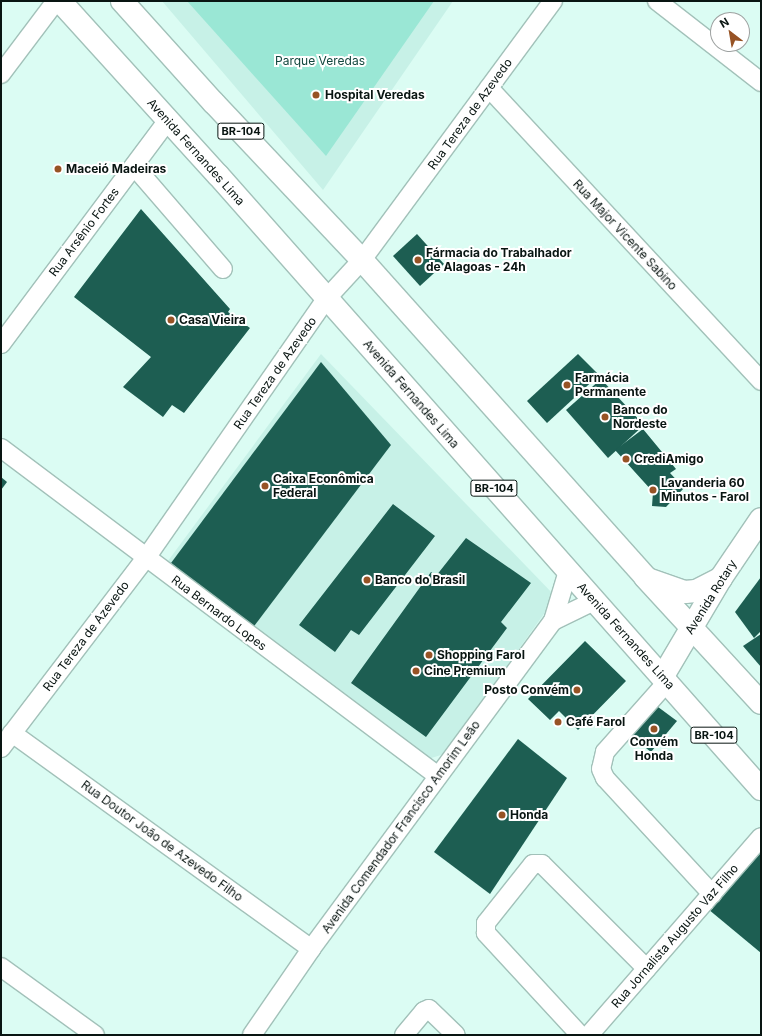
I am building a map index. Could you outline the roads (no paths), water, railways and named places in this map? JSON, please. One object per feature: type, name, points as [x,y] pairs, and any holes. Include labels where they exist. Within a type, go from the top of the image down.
[{"type":"main road","name":"Avenida Fernandes Lima","points":[[60,1],[327,298],[568,572],[761,788]]},
{"type":"main road","name":"BR-104","points":[[123,1],[214,103],[362,260],[645,578],[761,703]]},
{"type":"main road","name":"Avenida Rotary","points":[[665,679],[691,628],[721,578],[761,519]]},
{"type":"main road","points":[[645,578],[685,592],[696,591],[721,578]]},
{"type":"street","points":[[1,74],[56,1]]},
{"type":"street","name":"Rua Tereza de Azevedo","points":[[1,748],[146,558],[327,298],[362,260],[553,1]]},
{"type":"street","points":[[657,1],[761,82]]},
{"type":"street","name":"Rua Major Vicente Sabino","points":[[489,88],[761,381]]},
{"type":"street","name":"Rua Arsênio Fortes","points":[[1,344],[168,120]]},
{"type":"street","points":[[134,166],[223,269]]},
{"type":"street","name":"Rua Bernardo Lopes","points":[[1,448],[438,776]]},
{"type":"street","name":"Avenida Comendador Francisco Amorim Leão","points":[[252,1035],[311,948],[552,621],[568,572]]},
{"type":"street","name":"Avenida Comendador Francisco Amorim Leão","points":[[552,621],[594,601]]},
{"type":"street","points":[[665,679],[605,752],[601,769],[605,778],[712,894]]},
{"type":"street","name":"Rua Doutor João de Azevedo Filho","points":[[12,733],[311,948]]},
{"type":"street","name":"Rua Jornalista Augusto Vaz Filho","points":[[589,1035],[761,837]]},
{"type":"street","points":[[580,1035],[486,933],[486,923],[534,864],[539,863],[647,969]]},
{"type":"street","points":[[1,967],[95,1035]]},
{"type":"street","points":[[404,1035],[424,1011],[429,1010],[456,1035]]},
{"type":"place","name":"Hospital Veredas","points":[[316,95]]},
{"type":"place","name":"Maceió Madeiras","points":[[58,169]]},
{"type":"place","name":"Fármacia do Trabalhador de Alagoas - 24h","points":[[418,260]]},
{"type":"place","name":"Casa Vieira","points":[[171,320]]},
{"type":"place","name":"Farmácia Permanente","points":[[567,385]]},
{"type":"place","name":"Banco do Nordeste","points":[[605,417]]},
{"type":"place","name":"CrediAmigo","points":[[626,459]]},
{"type":"place","name":"Caixa Econômica Federal","points":[[265,486]]},
{"type":"place","name":"Lavanderia 60 Minutos - Farol","points":[[653,490]]},
{"type":"place","name":"Banco do Brasil","points":[[367,580]]},
{"type":"place","name":"Shopping Farol","points":[[429,655]]},
{"type":"place","name":"Cine Premium","points":[[416,671]]},
{"type":"place","name":"Posto Convém","points":[[577,690]]},
{"type":"place","name":"Café Farol","points":[[558,722]]},
{"type":"place","name":"Convém Honda","points":[[654,729]]},
{"type":"place","name":"Honda","points":[[502,815]]},
{"type":"park label","name":"Parque Veredas","points":[[320,61]]}]
